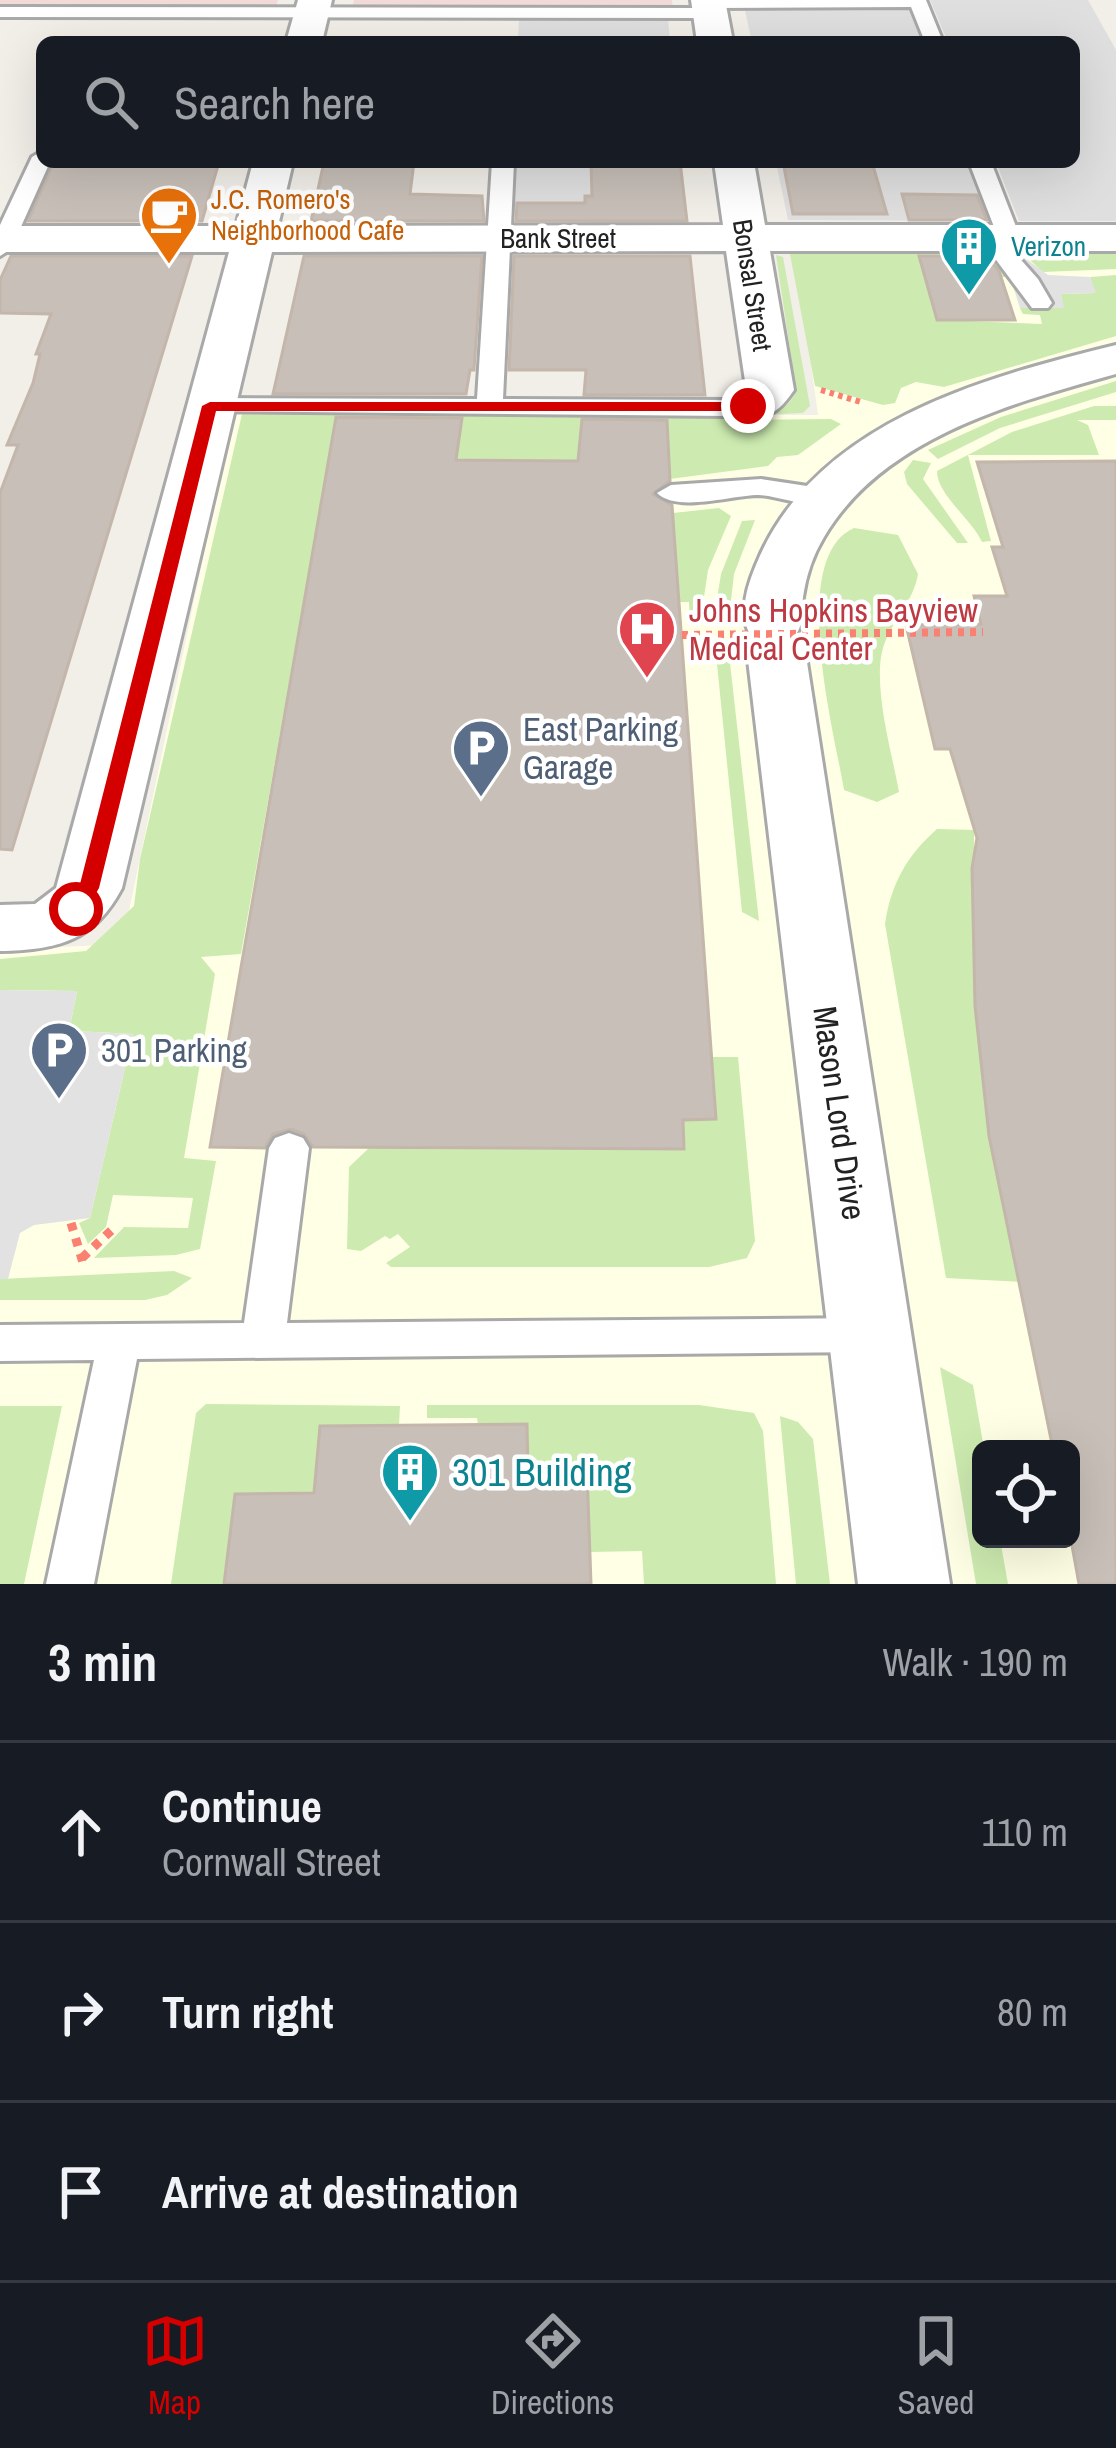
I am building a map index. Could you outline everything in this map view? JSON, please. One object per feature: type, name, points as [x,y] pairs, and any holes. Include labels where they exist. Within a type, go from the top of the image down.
[{"type":"street","points":[[31,924],[76,909],[89,888],[271,168]]},
{"type":"street","name":"Bonsal Street","points":[[735,168],[770,390],[759,403]]},
{"type":"street","name":"Bank Street","points":[[2,242],[1116,238]]},
{"type":"street","name":"Mason Lord Drive","points":[[904,1584],[774,634],[778,582],[788,550],[827,497],[868,456],[918,424],[994,394],[1116,359]]},
{"type":"lane","points":[[0,12],[105,20],[510,20],[918,1],[932,36]]},
{"type":"lane","points":[[2,242],[37,168]]},
{"type":"lane","points":[[490,407],[502,168]]},
{"type":"lane","points":[[982,168],[1001,254],[1027,275],[1040,303]]},
{"type":"lane","points":[[210,406],[735,407],[759,403]]},
{"type":"lane","points":[[671,493],[761,487],[827,497]]},
{"type":"lane","points":[[263,1341],[289,1148]]},
{"type":"lane","points":[[0,1343],[870,1335]]},
{"type":"lane","points":[[70,1584],[119,1342]]},
{"type":"path","points":[[812,388],[883,408]]},
{"type":"path","points":[[682,635],[983,632]]},
{"type":"path","points":[[70,1223],[83,1262],[115,1227]]},
{"type":"shaded area","points":[[0,0],[278,0],[275,9],[0,8]]},
{"type":"shaded area","points":[[354,0],[672,0],[673,8],[352,8]]},
{"type":"shaded area","points":[[930,0],[1088,0],[1116,50],[1116,221],[1019,221],[998,168],[1080,168],[1080,36],[945,36]]},
{"type":"shaded area","points":[[744,6],[909,6],[920,36],[751,36]]},
{"type":"shaded area","points":[[519,18],[668,18],[670,36],[518,36]]},
{"type":"shaded area","points":[[514,168],[683,168],[687,216],[512,215]]},
{"type":"shaded area","points":[[777,168],[970,168],[991,221],[788,220]]},
{"type":"shaded area","name":"Johns Hopkins Bayview Medical Center","points":[[1116,253],[1116,1584],[0,1584],[0,950],[122,944],[233,415],[818,415],[796,256]]},
{"type":"shaded area","points":[[1025,258],[1048,275],[1090,277],[1096,293],[1061,294],[1064,308],[1020,308],[1010,277],[990,259]]},
{"type":"shaded area","points":[[223,267],[234,267],[80,849],[65,841]]},
{"type":"shaded area","name":"301 Parking","points":[[0,990],[77,991],[70,1026],[74,1031],[133,1034],[90,1218],[34,1225],[20,1233],[8,1279],[0,1279]]},
{"type":"green space","points":[[981,253],[1010,277],[925,278],[938,320],[1042,324],[1040,315],[1023,314],[1020,308],[1063,308],[1061,294],[1095,293],[1090,277],[1116,275],[1116,336],[944,387],[916,382],[901,388],[895,403],[883,405],[815,386],[790,254]]},
{"type":"green space","points":[[1022,253],[1116,253],[1116,269],[1043,272]]},
{"type":"green space","points":[[776,255],[783,257],[810,406],[803,413],[755,415],[786,405],[796,390]]},
{"type":"green space","points":[[1116,381],[1116,392],[1000,428],[938,459],[928,450],[1001,417]]},
{"type":"green space","points":[[1094,406],[1116,406],[1116,420],[1077,420],[1088,425],[1099,455],[968,455],[991,541],[982,542],[942,489],[937,471],[1012,432]]},
{"type":"green space","points":[[242,414],[728,414],[728,420],[831,419],[841,424],[798,455],[777,457],[768,466],[670,479],[669,472],[642,461],[347,460],[344,473],[326,473],[241,954],[201,957],[215,974],[184,1158],[216,1161],[200,1249],[176,1255],[94,1258],[124,1227],[188,1228],[193,1198],[113,1195],[106,1227],[88,1244],[79,1223],[90,1218],[133,1034],[74,1031],[70,1026],[77,991],[0,990],[0,959],[86,951],[134,906],[140,859]]},
{"type":"green space","points":[[913,460],[931,463],[923,479],[968,543],[957,543],[907,484],[904,472]]},
{"type":"green space","points":[[719,508],[731,516],[708,570],[700,624],[690,624],[689,602],[680,602],[673,513]]},
{"type":"green space","points":[[755,520],[734,574],[729,618],[714,617],[721,574],[742,521]]},
{"type":"green space","points":[[854,528],[898,535],[918,574],[881,657],[884,716],[899,792],[877,802],[844,790],[820,649],[823,573],[834,545]]},
{"type":"green space","points":[[716,654],[729,654],[759,921],[742,912]]},
{"type":"green space","points":[[937,829],[974,830],[975,1006],[989,1136],[1021,1282],[946,1278],[885,924],[902,871]]},
{"type":"green space","points":[[712,1057],[738,1057],[755,1241],[747,1258],[709,1267],[391,1267],[386,1263],[410,1247],[398,1234],[390,1239],[385,1236],[361,1251],[347,1249],[349,1167],[370,1147],[683,1149],[683,1120],[716,1119]]},
{"type":"green space","points":[[174,1271],[192,1278],[167,1295],[145,1300],[0,1300],[0,1279]]},
{"type":"green space","points":[[940,1367],[973,1385],[982,1440],[972,1440],[972,1548],[1002,1548],[1008,1584],[976,1584]]},
{"type":"green space","points":[[206,1404],[400,1406],[399,1425],[321,1426],[314,1493],[235,1494],[224,1584],[171,1584],[196,1413]]},
{"type":"green space","points":[[427,1405],[699,1405],[754,1413],[763,1431],[776,1584],[644,1584],[642,1551],[590,1552],[528,1471],[527,1424],[478,1425],[477,1418],[427,1418]]},
{"type":"green space","points":[[0,1406],[62,1406],[24,1584],[0,1584]]},
{"type":"green space","points":[[780,1416],[798,1422],[813,1439],[830,1584],[796,1584]]},
{"type":"building","points":[[51,168],[217,168],[202,221],[28,221]]},
{"type":"building","points":[[323,168],[413,168],[410,194],[482,196],[484,221],[311,221]]},
{"type":"building","points":[[591,168],[681,168],[687,221],[516,221],[517,203],[585,203],[585,196],[592,196]]},
{"type":"building","points":[[784,168],[874,168],[887,214],[793,214]]},
{"type":"building","points":[[902,194],[977,195],[987,220],[909,220]]},
{"type":"building","points":[[11,256],[192,256],[12,850],[0,849],[0,493],[18,445],[7,445],[33,383],[40,354],[36,354],[51,314],[0,313],[0,280]]},
{"type":"building","points":[[304,256],[482,256],[474,370],[470,370],[466,394],[273,394]]},
{"type":"building","points":[[514,256],[690,256],[705,395],[584,395],[586,370],[509,370]]},
{"type":"building","name":"Verizon","points":[[919,256],[987,256],[999,271],[1015,320],[937,320]]},
{"type":"building","name":"East Parking Garage","points":[[336,417],[462,418],[456,460],[578,461],[582,419],[667,420],[670,481],[653,494],[672,505],[716,1119],[683,1120],[684,1149],[313,1147],[304,1134],[291,1129],[273,1134],[265,1148],[210,1147]]},
{"type":"building","points":[[1116,461],[1116,1584],[1079,1584],[1072,1548],[1080,1548],[1080,1440],[1051,1440],[989,1136],[975,1006],[972,868],[977,838],[950,749],[935,749],[906,625],[981,624],[974,596],[1007,596],[992,547],[1003,547],[977,462]]},
{"type":"building","name":"301 Building","points":[[527,1424],[528,1471],[587,1470],[591,1584],[224,1584],[235,1494],[314,1493],[320,1426]]},
{"type":"place","name":"J.C. Romero's Neighborhood Cafe","points":[[169,266]]},
{"type":"place","name":"Verizon","points":[[969,297]]},
{"type":"place","name":"Johns Hopkins Bayview Medical Center","points":[[647,680]]},
{"type":"place","name":"East Parking Garage","points":[[481,799]]},
{"type":"place","name":"301 Parking","points":[[59,1101]]},
{"type":"place","name":"301 Building","points":[[410,1523]]},
{"type":"route","points":[[76,909],[89,888],[210,406],[748,406]]}]
